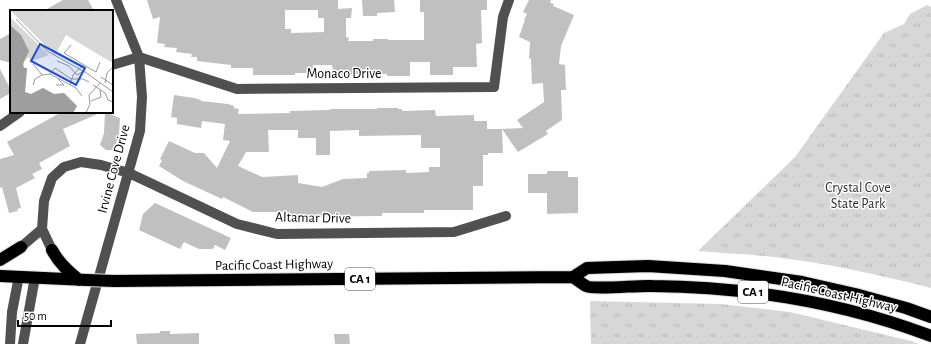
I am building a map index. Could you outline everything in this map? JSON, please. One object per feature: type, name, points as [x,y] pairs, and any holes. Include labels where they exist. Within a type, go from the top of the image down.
[{"type":"highway","points":[[0,260],[21,247]]},
{"type":"highway","points":[[52,250],[58,261],[66,270],[83,280]]},
{"type":"highway","name":"Pacific Coast Highway","points":[[0,276],[114,281],[573,277],[587,268],[648,266],[726,271],[802,282],[906,308],[931,317]]},
{"type":"highway","name":"Pacific Coast Highway","points":[[573,277],[587,286],[709,288],[761,293],[812,301],[869,315],[931,336]]},
{"type":"street","name":"Irvine Cove Drive","points":[[80,344],[140,131],[142,97],[139,56],[116,0]]},
{"type":"street","name":"Monaco Drive","points":[[139,56],[237,89],[494,87],[503,17],[509,0]]},
{"type":"street","points":[[113,65],[139,56]]},
{"type":"street","points":[[0,126],[19,113]]},
{"type":"street","name":"Altamar Drive","points":[[42,229],[44,201],[52,178],[64,168],[81,162],[101,165],[129,173],[237,224],[277,234],[454,232],[506,216]]},
{"type":"street","points":[[21,247],[42,229],[52,250]]},
{"type":"street","points":[[10,344],[12,312],[19,276]]},
{"type":"street","points":[[23,344],[35,277]]},
{"type":"green space","name":"Crystal Cove State Park","points":[[927,5],[931,7],[931,288],[828,265],[765,256],[698,251],[795,157],[884,33],[904,24],[910,14]]},
{"type":"green space","points":[[590,301],[721,304],[790,312],[919,344],[591,344]]},
{"type":"building","points":[[63,0],[88,0],[93,10],[45,10]]},
{"type":"building","points":[[147,0],[338,0],[338,9],[352,8],[351,18],[346,18],[346,37],[349,38],[348,41],[373,41],[373,39],[424,40],[424,12],[420,12],[420,0],[487,0],[487,10],[481,10],[482,43],[476,44],[477,67],[453,67],[453,75],[430,75],[430,62],[410,62],[410,76],[387,76],[387,74],[350,74],[350,76],[334,76],[332,65],[313,65],[312,73],[295,73],[295,75],[253,75],[253,68],[231,68],[231,65],[197,61],[197,57],[191,57],[192,54],[176,52],[177,48],[164,47],[165,44],[157,43],[160,17],[153,19]],"holes":[[[285,10],[318,10],[318,18],[324,18],[324,32],[291,33],[291,29],[285,29]]]},
{"type":"building","points":[[362,0],[394,0],[395,12],[377,13],[377,16],[363,16]]},
{"type":"building","points":[[529,0],[551,0],[550,3],[554,4],[553,6],[574,15],[561,46],[559,64],[565,65],[566,90],[561,90],[562,120],[546,131],[548,134],[518,152],[502,129],[523,128],[517,120],[544,102],[543,83],[532,84],[531,59],[529,58],[530,42],[519,37],[527,14],[523,12]]},
{"type":"building","points":[[10,34],[10,63],[0,60],[0,39]]},
{"type":"building","points":[[0,69],[10,88],[10,94],[0,99]]},
{"type":"building","points":[[174,95],[194,98],[201,101],[228,104],[239,109],[238,114],[290,113],[290,111],[377,108],[398,108],[402,109],[402,111],[435,110],[436,116],[474,115],[474,121],[487,121],[487,129],[502,129],[503,153],[488,153],[488,155],[483,155],[483,186],[473,186],[473,210],[424,210],[424,213],[382,213],[382,216],[288,217],[288,212],[253,212],[223,197],[222,199],[183,181],[159,166],[162,160],[160,159],[169,141],[195,153],[204,153],[217,168],[230,141],[223,140],[225,124],[202,121],[201,128],[177,124],[177,118],[171,117]],"holes":[[[268,130],[298,130],[298,138],[316,138],[316,155],[330,155],[330,131],[359,130],[359,136],[421,135],[421,148],[440,148],[440,167],[429,167],[429,172],[406,173],[406,170],[369,171],[369,173],[367,173],[367,178],[343,179],[322,187],[298,183],[298,175],[262,177],[238,166],[246,152],[269,152]]]},
{"type":"building","points":[[60,113],[100,113],[63,129],[70,146],[39,163],[42,169],[32,174],[35,178],[16,188],[21,208],[17,209],[18,211],[9,213],[2,187],[0,188],[0,159],[14,155],[7,142]]},
{"type":"building","points":[[105,113],[120,118],[119,134],[114,150],[106,150],[100,145],[104,133]]},
{"type":"building","points":[[547,171],[568,171],[568,177],[578,177],[578,213],[547,214],[547,193],[528,193],[528,174],[547,174]]},
{"type":"building","points":[[155,203],[231,238],[225,250],[215,245],[213,249],[199,249],[184,242],[180,249],[139,230],[143,214]]},
{"type":"building","points":[[160,331],[170,331],[170,334],[199,333],[199,344],[137,344],[136,334],[160,333]]},
{"type":"building","points":[[334,334],[349,334],[350,344],[335,344]]}]
